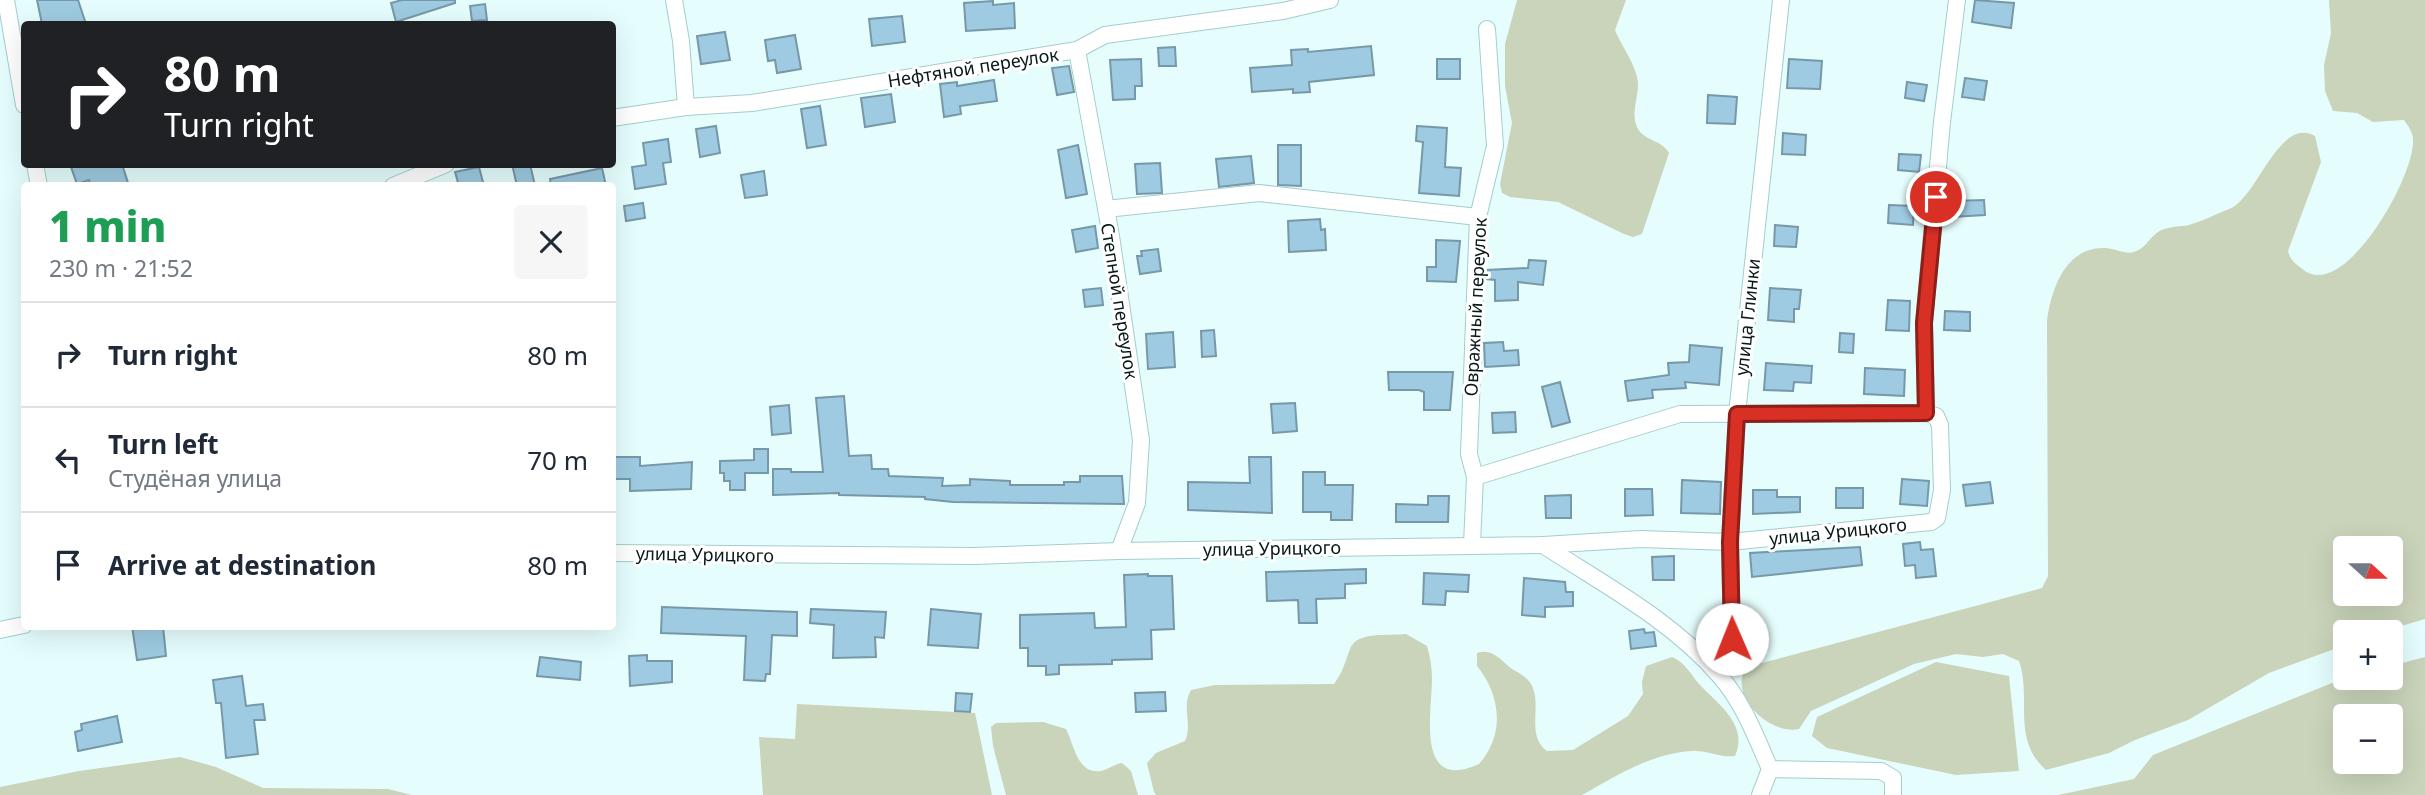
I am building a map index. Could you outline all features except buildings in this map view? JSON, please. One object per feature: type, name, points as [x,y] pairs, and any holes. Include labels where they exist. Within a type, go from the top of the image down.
[{"type":"street","points":[[6,0],[21,88]]},
{"type":"street","points":[[674,0],[681,41],[686,107]]},
{"type":"street","name":"Нефтяной переулок","points":[[616,117],[686,107],[752,103],[1077,50],[1104,35],[1283,11],[1330,0]]},
{"type":"street","name":"улица Глинки","points":[[1720,676],[1732,639],[1730,542],[1737,414],[1781,0]]},
{"type":"street","points":[[1475,477],[1680,415],[1926,413],[1924,323],[1942,122],[1957,0]]},
{"type":"street","name":"Овражный переулок","points":[[1472,545],[1475,477],[1469,454],[1478,217],[1495,146],[1487,29]]},
{"type":"street","name":"Степной переулок","points":[[1077,50],[1106,209],[1141,440],[1137,503],[1119,551]]},
{"type":"street","points":[[403,182],[436,168]]},
{"type":"street","points":[[1106,209],[1259,193],[1478,217]]},
{"type":"street","name":"улица Урицкого","points":[[616,553],[974,556],[1119,551],[1543,545],[1641,539],[1730,542],[1931,522],[1937,518],[1941,509],[1940,438],[1936,416],[1926,413]]},
{"type":"street","points":[[1543,545],[1667,626],[1720,676],[1748,719],[1770,769],[1760,795]]},
{"type":"street","points":[[0,630],[21,626]]},
{"type":"street","points":[[1770,769],[1881,771],[1893,787]]},
{"type":"green space","points":[[1517,0],[1626,0],[1615,30],[1637,78],[1635,122],[1643,135],[1666,148],[1669,153],[1642,234],[1633,237],[1624,234],[1558,202],[1510,197],[1502,193],[1500,184],[1512,123],[1505,86],[1505,44]]},
{"type":"green space","points":[[2329,0],[2425,0],[2425,619],[2403,626],[2403,620],[2333,620],[2333,649],[2269,673],[2188,720],[2109,753],[2046,770],[2035,758],[2029,745],[2019,661],[2003,654],[1983,657],[1956,654],[1914,664],[1811,711],[1799,729],[1776,726],[1764,720],[1754,711],[1742,689],[1742,678],[1747,667],[2042,588],[2048,576],[2047,321],[2056,284],[2062,273],[2079,255],[2103,248],[2134,252],[2162,230],[2189,225],[2229,209],[2240,202],[2279,147],[2290,137],[2302,133],[2315,136],[2321,162],[2288,251],[2291,258],[2305,271],[2322,275],[2340,267],[2358,251],[2376,229],[2403,179],[2411,156],[2413,136],[2404,120],[2373,122],[2357,113],[2333,111],[2325,91],[2324,65],[2331,33]]},
{"type":"green space","points":[[1406,634],[1427,646],[1432,674],[1432,745],[1436,759],[1445,768],[1459,770],[1479,764],[1493,740],[1497,714],[1491,689],[1477,666],[1477,653],[1482,652],[1496,656],[1531,684],[1537,737],[1547,751],[1573,750],[1628,716],[1643,694],[1642,682],[1646,666],[1672,657],[1677,659],[1730,716],[1738,734],[1735,756],[1692,751],[1663,756],[1608,780],[1582,795],[1156,795],[1154,792],[1147,763],[1156,753],[1185,741],[1188,728],[1187,703],[1191,690],[1215,685],[1334,684],[1353,643],[1366,637]]},
{"type":"green space","points":[[2425,657],[2425,795],[2058,795],[2134,779],[2153,755],[2333,683],[2333,690],[2403,690],[2403,663]]},
{"type":"green space","points":[[1936,662],[2009,676],[2019,771],[1956,775],[1827,748],[1812,736],[1817,717]]},
{"type":"green space","points":[[797,704],[975,713],[992,795],[763,795],[759,737],[795,739]]},
{"type":"green space","points":[[1043,722],[1066,729],[1077,757],[1086,768],[1100,771],[1122,763],[1131,771],[1138,795],[1006,795],[993,746],[991,727],[996,723]]},
{"type":"green space","points":[[180,757],[216,767],[263,788],[388,789],[412,795],[0,795],[0,787],[79,771]]},
{"type":"route","points":[[1732,639],[1730,542],[1737,414],[1926,413],[1924,323],[1936,197]]}]
